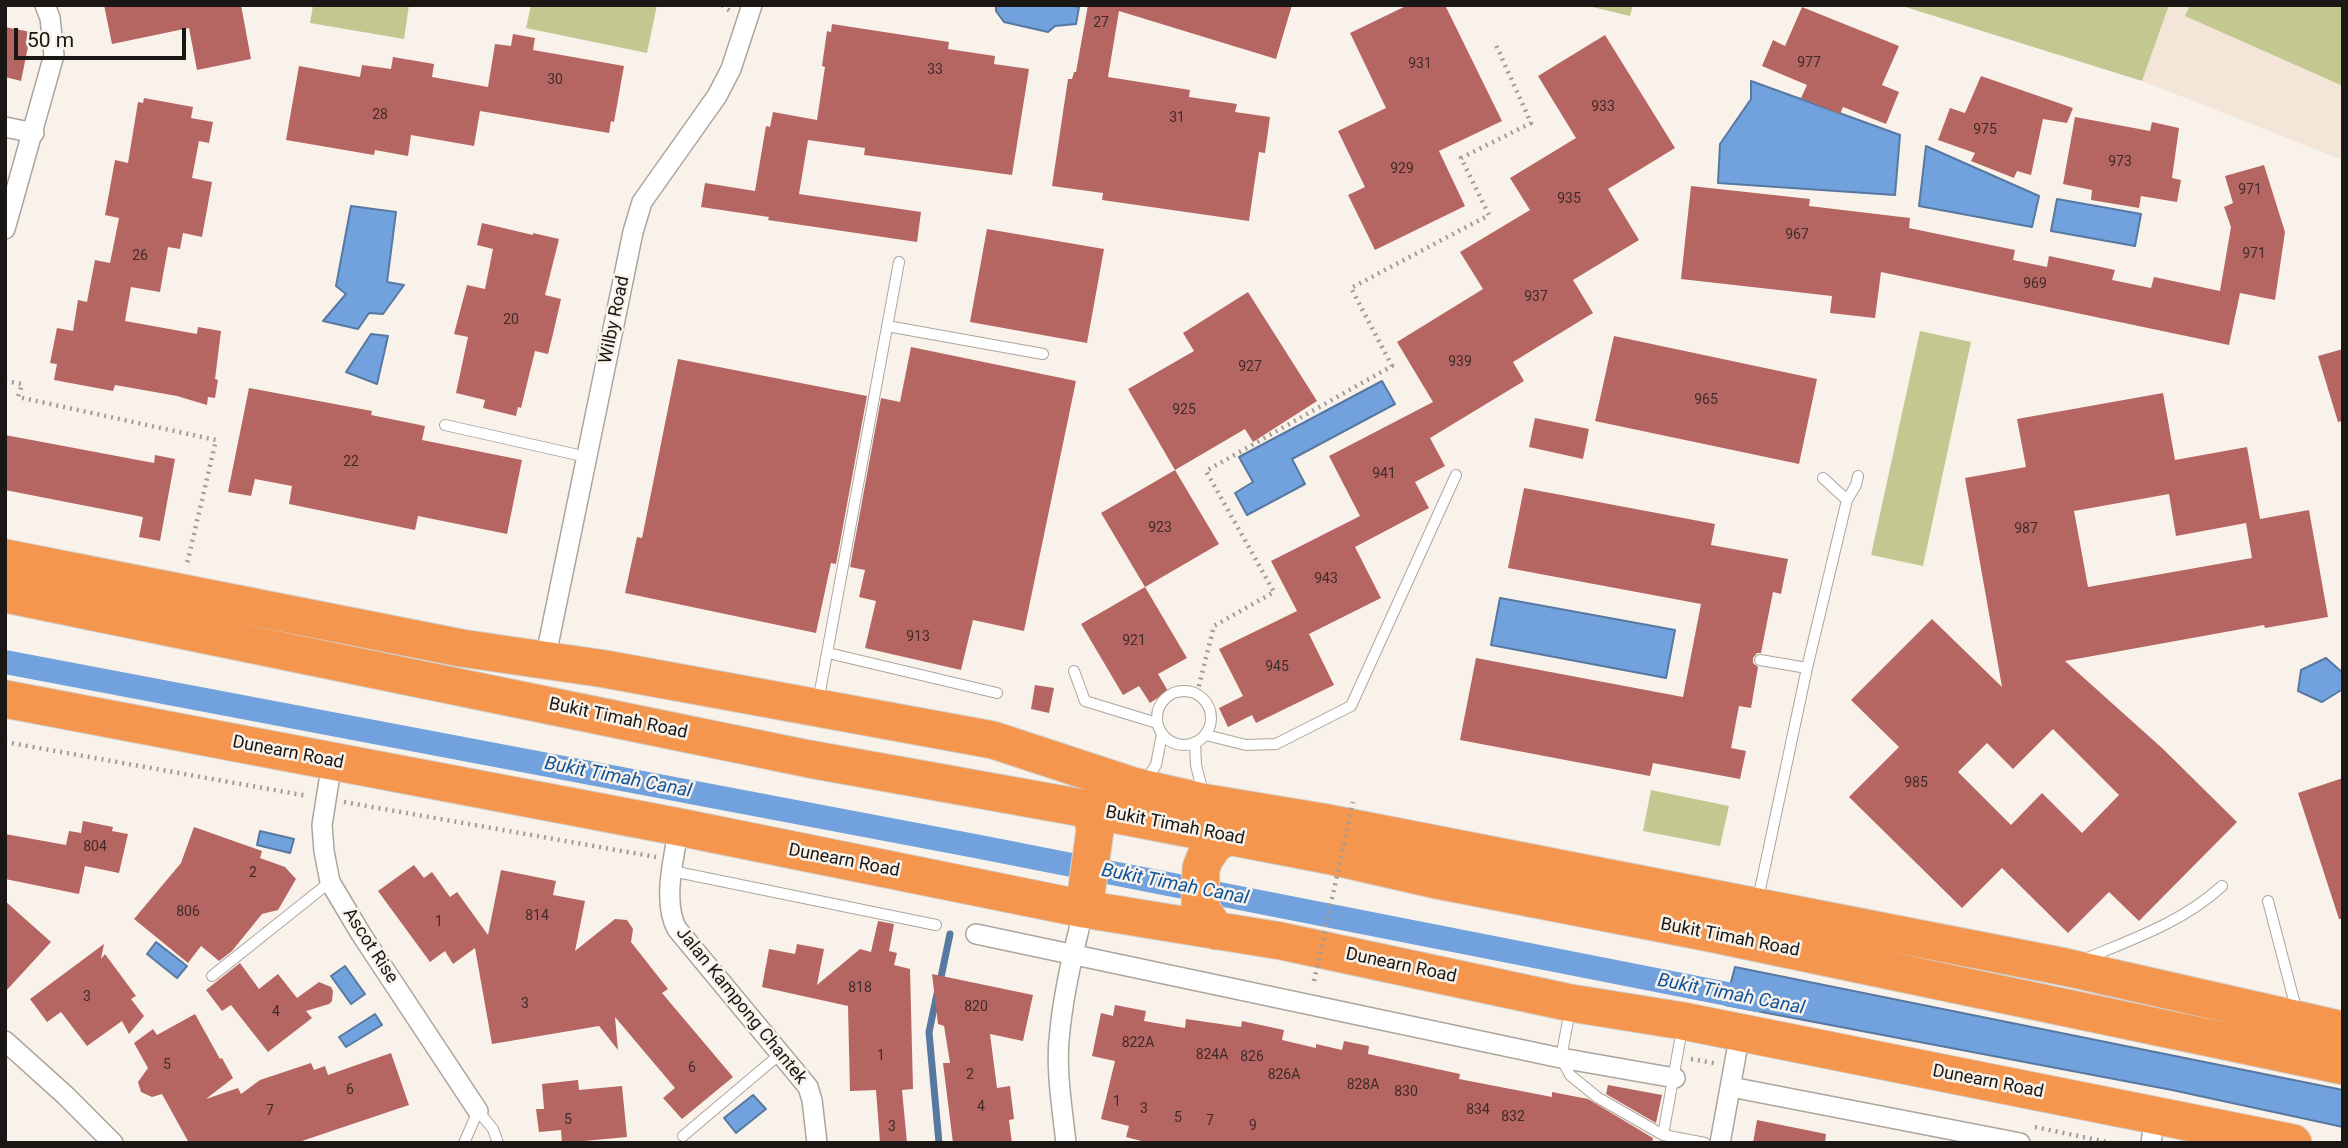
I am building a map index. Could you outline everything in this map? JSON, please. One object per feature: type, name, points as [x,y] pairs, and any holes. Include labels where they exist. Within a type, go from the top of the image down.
[{"type":"highway","points":[[5,558],[461,648],[605,669],[993,740],[1133,786],[1207,803],[1322,822],[2066,967],[2343,1030]]},
{"type":"highway","name":"Bukit Timah Road","points":[[5,594],[808,759],[1227,836],[1710,933],[2343,1066]]},
{"type":"highway","name":"Dunearn Road","points":[[5,699],[679,827],[1084,909],[1317,948],[1571,1003],[1684,1021],[2153,1129],[2293,1143]]},
{"type":"highway","points":[[780,702],[805,730],[808,759]]},
{"type":"highway","points":[[1084,909],[1096,830],[1093,818],[1086,809]]},
{"type":"highway","points":[[1216,931],[1200,907],[1201,868],[1214,845],[1227,836]]},
{"type":"highway","points":[[1692,895],[1704,909],[1710,933]]},
{"type":"street","points":[[5,229],[54,55],[50,18],[44,5]]},
{"type":"street","name":"Wilby Road","points":[[545,660],[633,232],[642,202],[717,96],[731,69],[752,5]]},
{"type":"street","points":[[5,127],[34,133]]},
{"type":"street","name":"Ascot Rise","points":[[332,762],[322,825],[331,882],[361,934],[478,1111]]},
{"type":"street","name":"Jalan Kampong Chantek","points":[[679,827],[672,871],[671,917],[677,929],[808,1087],[817,1143]]},
{"type":"street","points":[[1066,1143],[1059,1032],[1084,909]]},
{"type":"street","points":[[976,934],[1561,1058],[1675,1078]]},
{"type":"street","points":[[1720,1143],[1740,1033]]},
{"type":"street","points":[[5,1041],[113,1143]]},
{"type":"street","points":[[1731,1087],[2020,1143]]},
{"type":"lane","points":[[817,706],[899,262]]},
{"type":"lane","points":[[887,326],[1043,354]]},
{"type":"lane","points":[[445,425],[587,457]]},
{"type":"lane","points":[[1206,735],[1246,745],[1276,744],[1351,706],[1456,475]]},
{"type":"lane","name":"Bukit Timah Road","points":[[1756,906],[1807,668],[1847,500],[1858,476]]},
{"type":"lane","points":[[1823,478],[1847,500]]},
{"type":"lane","points":[[828,653],[997,693]]},
{"type":"lane","points":[[1760,660],[1807,668]]},
{"type":"lane","points":[[1074,671],[1085,701],[1157,723]]},
{"type":"lane","points":[[1185,690],[1197,693],[1206,701],[1213,723],[1206,735],[1195,743],[1183,745],[1171,742],[1162,734],[1157,723],[1158,710],[1163,700],[1173,692],[1185,690]]},
{"type":"lane","points":[[1133,786],[1148,779],[1152,772],[1162,734]]},
{"type":"lane","points":[[1195,743],[1199,784],[1207,803]]},
{"type":"lane","points":[[672,871],[936,926]]},
{"type":"lane","points":[[212,976],[331,882]]},
{"type":"lane","points":[[2066,967],[2168,924],[2222,886]]},
{"type":"lane","points":[[2268,901],[2294,1007],[2303,1021]]},
{"type":"lane","points":[[1571,1003],[1561,1058],[1570,1075],[1582,1086],[1663,1135],[1705,1143]]},
{"type":"lane","points":[[1663,1135],[1684,1021]]},
{"type":"lane","points":[[682,1136],[779,1055]]},
{"type":"lane","points":[[464,1143],[478,1111],[493,1129],[498,1143]]},
{"type":"path","points":[[1197,693],[1214,626],[1274,592],[1206,471],[1392,366],[1351,288],[1489,215],[1461,158],[1531,124],[1496,45]]},
{"type":"path","points":[[5,381],[22,384],[18,397],[216,440],[186,570]]},
{"type":"path","points":[[1314,981],[1353,802]]},
{"type":"shaded area","points":[[2169,5],[2343,5],[2343,160],[2142,81]]},
{"type":"green space","points":[[313,5],[409,5],[404,39],[310,23]]},
{"type":"green space","points":[[531,5],[657,5],[647,53],[526,28]]},
{"type":"green space","points":[[1584,5],[1633,5],[1630,16]]},
{"type":"green space","points":[[1899,5],[2169,5],[2142,81]]},
{"type":"green space","points":[[2190,5],[2343,5],[2343,86],[2185,16]]},
{"type":"green space","points":[[1920,331],[1971,342],[1923,566],[1871,555]]},
{"type":"green space","points":[[1651,790],[1729,806],[1720,846],[1643,831]]},
{"type":"water","points":[[996,5],[1079,7],[1076,24],[1055,26],[1048,32],[1004,22],[996,11]]},
{"type":"water","points":[[1751,81],[1900,135],[1895,195],[1718,183],[1720,144],[1751,99]]},
{"type":"water","points":[[1926,146],[2039,196],[2032,227],[1919,206]]},
{"type":"water","points":[[2057,199],[2141,214],[2135,246],[2051,231]]},
{"type":"water","points":[[351,206],[396,212],[387,282],[404,285],[383,314],[369,313],[358,329],[323,321],[346,294],[336,286]]},
{"type":"water","points":[[371,334],[388,336],[377,384],[346,372]]},
{"type":"water","points":[[1382,381],[1395,404],[1292,459],[1305,484],[1247,515],[1235,493],[1253,482],[1239,457]]},
{"type":"water","points":[[1500,598],[1675,630],[1666,678],[1491,645]]},
{"type":"water","points":[[2326,658],[2343,673],[2343,689],[2322,702],[2298,691],[2301,670]]},
{"type":"water","points":[[260,831],[294,839],[290,853],[257,845]]},
{"type":"water","points":[[156,942],[187,966],[177,978],[147,954]]},
{"type":"water","points":[[345,966],[365,994],[351,1004],[331,976]]},
{"type":"water","points":[[1735,967],[2343,1090],[2343,1127],[2172,1090],[1725,1005]]},
{"type":"water","points":[[375,1014],[382,1025],[346,1047],[339,1037]]},
{"type":"water","points":[[753,1095],[766,1109],[736,1133],[724,1118]]},
{"type":"building","points":[[104,5],[241,5],[251,59],[197,70],[189,28],[112,44]]},
{"type":"building","points":[[1088,5],[1292,5],[1276,59],[1119,11],[1108,77],[1190,90],[1189,97],[1237,104],[1235,112],[1270,117],[1265,153],[1259,152],[1249,221],[1102,200],[1103,193],[1052,186],[1068,79],[1072,79],[1076,72]]},
{"type":"building","points":[[1408,5],[1445,5],[1502,121],[1439,151],[1465,206],[1375,250],[1348,195],[1365,187],[1338,131],[1386,108],[1350,33]]},
{"type":"building","points":[[1802,7],[1899,46],[1882,85],[1899,92],[1886,124],[1843,107],[1840,114],[1801,98],[1807,85],[1762,66],[1773,40],[1785,46]]},
{"type":"building","points":[[832,24],[949,42],[948,49],[995,56],[994,64],[1029,69],[1012,175],[864,155],[865,148],[808,140],[799,194],[921,212],[917,242],[768,220],[769,217],[701,207],[705,183],[755,191],[766,126],[770,127],[773,112],[817,120],[827,31],[831,32]]},
{"type":"building","points":[[5,27],[31,32],[21,81],[5,77]]},
{"type":"building","points":[[513,34],[535,38],[533,50],[624,66],[614,122],[611,121],[609,133],[480,111],[474,146],[411,135],[408,156],[375,150],[374,155],[286,140],[299,66],[360,77],[362,65],[391,69],[393,57],[434,64],[432,77],[488,87],[495,44],[511,46]]},
{"type":"building","points":[[1605,35],[1675,148],[1608,189],[1639,240],[1573,280],[1593,313],[1513,362],[1524,381],[1430,438],[1445,466],[1415,482],[1429,508],[1355,547],[1381,598],[1309,634],[1334,685],[1256,723],[1252,715],[1228,727],[1219,708],[1243,696],[1219,649],[1297,611],[1271,561],[1360,516],[1329,456],[1433,402],[1397,342],[1483,289],[1460,252],[1530,210],[1510,178],[1576,138],[1538,76]]},
{"type":"building","points":[[1981,76],[2073,108],[2067,123],[2043,119],[2031,175],[2017,171],[2014,178],[1971,161],[1975,153],[1938,140],[1950,108],[1965,113]]},
{"type":"building","points":[[144,98],[193,107],[191,118],[213,122],[209,143],[199,141],[192,178],[212,182],[202,237],[183,233],[180,249],[168,247],[160,292],[131,287],[125,321],[197,334],[198,327],[221,331],[215,398],[208,397],[207,405],[177,396],[115,385],[113,391],[54,380],[57,364],[50,363],[57,328],[73,331],[78,300],[87,302],[95,260],[110,263],[119,218],[105,215],[115,160],[128,163],[138,102],[143,103]]},
{"type":"building","points":[[2075,117],[2150,131],[2152,122],[2179,128],[2172,178],[2181,180],[2177,202],[2141,196],[2139,208],[2091,200],[2092,190],[2063,184]]},
{"type":"building","points":[[2264,165],[2285,232],[2275,300],[2240,293],[2229,345],[1881,272],[1875,318],[1830,313],[1832,296],[1681,279],[1691,186],[1810,199],[1809,206],[1910,218],[1909,228],[2015,250],[2013,260],[2047,267],[2049,256],[2115,270],[2112,280],[2151,288],[2154,277],[2220,291],[2231,227],[2224,207],[2233,203],[2225,176]]},
{"type":"building","points":[[482,223],[559,239],[545,295],[561,299],[553,334],[548,354],[535,351],[521,408],[518,407],[516,416],[483,408],[485,400],[456,393],[468,337],[454,334],[467,285],[485,289],[493,249],[477,245]]},
{"type":"building","points":[[987,229],[1104,249],[1087,343],[970,322]]},
{"type":"building","points":[[1248,292],[1317,401],[1253,442],[1245,429],[1175,470],[1128,389],[1194,351],[1183,333]]},
{"type":"building","points":[[1614,336],[1817,379],[1799,464],[1595,421]]},
{"type":"building","points":[[911,347],[1076,381],[1024,631],[973,620],[961,670],[865,648],[876,601],[859,597],[865,570],[850,567],[881,398],[900,402]]},
{"type":"building","points":[[2343,349],[2343,421],[2338,422],[2318,356]]},
{"type":"building","points":[[678,359],[867,396],[836,564],[831,563],[816,633],[625,593],[637,537],[642,538]]},
{"type":"building","points":[[249,388],[372,411],[371,415],[425,426],[422,440],[522,460],[507,534],[418,516],[415,530],[289,504],[292,486],[255,479],[251,496],[228,492]]},
{"type":"building","points":[[2163,393],[2175,460],[2247,447],[2260,519],[2309,510],[2328,617],[2265,628],[2264,625],[2065,661],[2162,748],[2237,822],[2139,921],[2109,892],[2068,933],[2002,868],[1962,908],[1849,797],[1899,747],[1851,700],[1932,619],[2002,687],[1965,478],[2026,467],[2017,419]],"holes":[[[2169,494],[2176,536],[2246,523],[2252,558],[2088,587],[2074,511]],[[2053,729],[2119,795],[2082,833],[2042,793],[2011,825],[1958,772],[1987,743],[2013,769]]]},
{"type":"building","points":[[1535,418],[1589,429],[1583,459],[1529,447]]},
{"type":"building","points":[[5,435],[154,463],[155,455],[175,459],[160,541],[139,537],[143,517],[5,490]]},
{"type":"building","points":[[1175,470],[1219,544],[1145,587],[1101,513]]},
{"type":"building","points":[[1524,488],[1715,524],[1711,545],[1788,559],[1781,594],[1773,592],[1761,653],[1757,653],[1753,658],[1753,663],[1758,667],[1751,708],[1739,706],[1731,748],[1746,751],[1740,779],[1653,763],[1650,776],[1460,740],[1476,658],[1683,697],[1701,604],[1508,568]]},
{"type":"building","points":[[1145,587],[1187,658],[1158,674],[1168,691],[1150,703],[1139,686],[1123,695],[1081,624]]},
{"type":"building","points":[[1035,685],[1054,688],[1049,713],[1031,709]]},
{"type":"building","points":[[2343,778],[2343,919],[2339,919],[2298,793]]},
{"type":"building","points":[[83,821],[113,827],[112,831],[128,834],[119,873],[85,866],[79,894],[5,879],[5,834],[66,845],[69,831],[81,833]]},
{"type":"building","points":[[194,827],[262,851],[260,858],[285,867],[296,879],[278,910],[262,914],[232,951],[219,961],[201,946],[188,963],[134,919],[181,863]]},
{"type":"building","points":[[414,865],[424,878],[432,872],[450,897],[457,892],[488,935],[501,870],[556,881],[553,895],[585,901],[575,951],[615,919],[627,920],[633,929],[631,942],[668,989],[662,993],[733,1077],[682,1119],[663,1098],[675,1088],[615,1017],[618,1050],[599,1026],[492,1044],[475,948],[453,964],[445,951],[430,962],[378,891]]},
{"type":"building","points":[[5,901],[51,942],[5,992]]},
{"type":"building","points":[[878,921],[894,924],[889,951],[897,953],[894,965],[910,969],[913,1089],[902,1090],[907,1143],[880,1143],[876,1090],[850,1091],[848,1006],[762,987],[769,949],[795,954],[797,944],[824,949],[817,985],[860,949],[871,952]]},
{"type":"building","points":[[104,944],[101,959],[105,954],[136,996],[131,999],[144,1016],[129,1034],[122,1021],[87,1046],[61,1012],[47,1022],[30,999]]},
{"type":"building","points":[[240,963],[259,989],[278,974],[297,998],[319,982],[331,987],[332,1001],[306,1011],[312,1018],[268,1052],[231,1005],[222,1011],[206,990]]},
{"type":"building","points":[[932,974],[1033,995],[1023,1041],[990,1034],[997,1088],[1010,1086],[1014,1119],[1009,1120],[1012,1143],[953,1143],[943,1063],[950,1063],[944,1026],[938,1024]]},
{"type":"building","points":[[1115,1005],[1146,1011],[1144,1021],[1185,1028],[1186,1019],[1241,1027],[1242,1021],[1284,1030],[1282,1040],[1316,1048],[1316,1044],[1342,1050],[1344,1041],[1369,1046],[1368,1054],[1460,1074],[1459,1079],[1552,1097],[1552,1092],[1588,1099],[1653,1138],[1652,1143],[1149,1143],[1126,1137],[1129,1126],[1101,1119],[1115,1061],[1092,1056],[1101,1013],[1113,1016]]},
{"type":"building","points":[[195,1014],[233,1078],[206,1099],[238,1088],[241,1094],[260,1080],[311,1063],[314,1070],[325,1066],[328,1075],[391,1053],[409,1105],[296,1143],[189,1143],[162,1094],[152,1097],[141,1092],[138,1082],[148,1068],[134,1043],[153,1029],[157,1035]]},
{"type":"building","points":[[578,1080],[579,1090],[622,1086],[627,1137],[562,1143],[561,1130],[539,1132],[536,1109],[544,1109],[542,1084]]},
{"type":"building","points":[[1608,1085],[1662,1095],[1656,1123],[1606,1094]]},
{"type":"building","points":[[1757,1120],[1826,1134],[1825,1143],[1753,1143]]},
{"type":"waterway","name":"Bukit Timah Canal","points":[[5,662],[975,846],[1758,1000]]},
{"type":"waterway","points":[[940,982],[950,934]]},
{"type":"waterway","points":[[937,994],[929,1032],[939,1143]]}]
